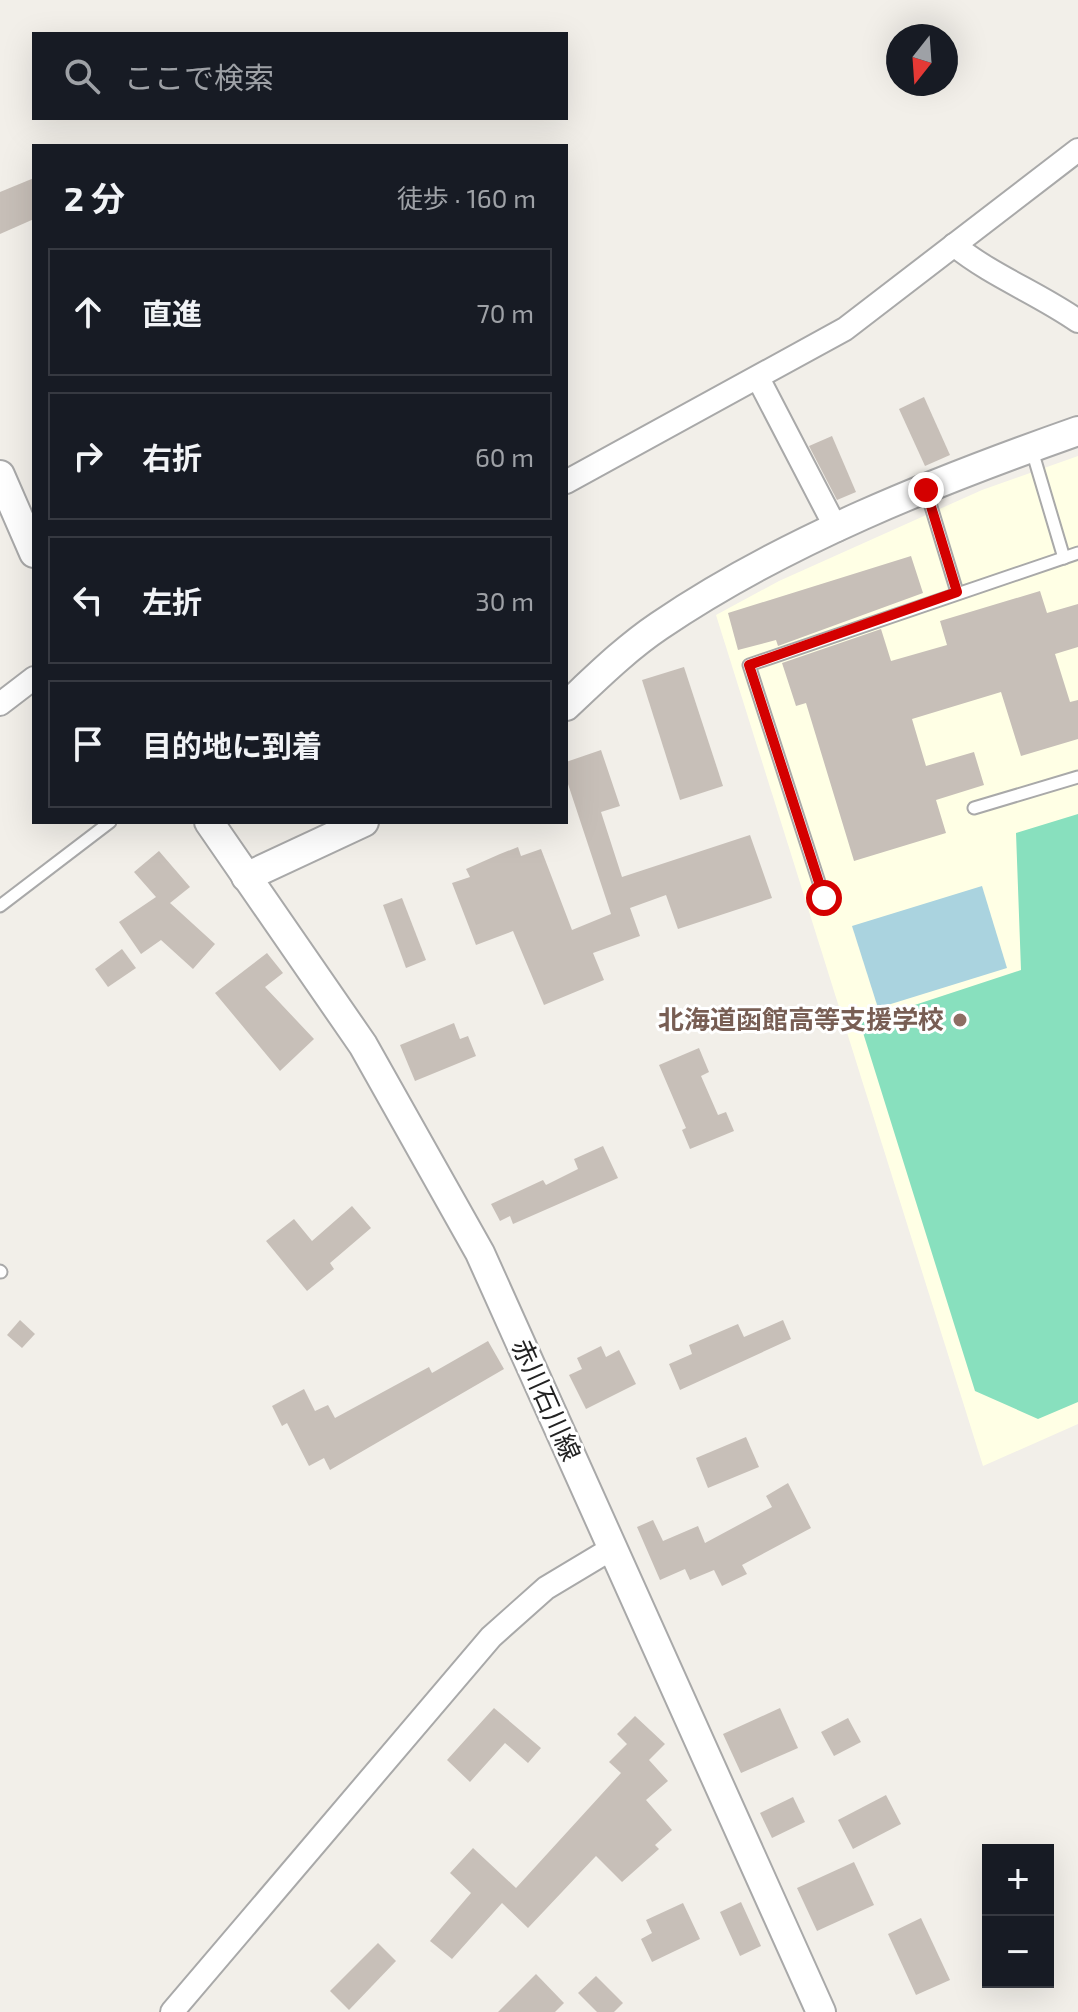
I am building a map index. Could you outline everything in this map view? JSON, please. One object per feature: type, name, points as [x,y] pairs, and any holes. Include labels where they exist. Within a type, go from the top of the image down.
[{"type":"street","points":[[568,481],[845,329],[1078,150]]},
{"type":"street","points":[[954,245],[980,266],[1030,290],[1078,321]]},
{"type":"street","points":[[758,378],[837,530]]},
{"type":"street","points":[[568,704],[669,620],[765,562],[926,490],[1078,431]]},
{"type":"street","points":[[0,475],[32,548]]},
{"type":"street","points":[[0,704],[32,680]]},
{"type":"street","name":"赤川石川線","points":[[210,824],[363,1045],[480,1253],[821,2012]]},
{"type":"street","points":[[246,877],[360,824]]},
{"type":"street","points":[[172,2012],[491,1637],[546,1588],[611,1549]]},
{"type":"lane","points":[[1031,447],[1064,558]]},
{"type":"lane","points":[[926,490],[957,592]]},
{"type":"lane","points":[[824,898],[749,665],[1078,553]]},
{"type":"lane","points":[[974,808],[1078,777]]},
{"type":"lane","points":[[0,906],[107,824]]},
{"type":"shaded area","name":"北海道函館高等支援学校","points":[[1078,456],[1078,1424],[983,1466],[716,615],[779,581],[982,490]]},
{"type":"green space","points":[[1078,814],[1078,1402],[1038,1419],[975,1391],[860,1023],[1021,970],[1016,833]]},
{"type":"water","points":[[982,886],[1007,968],[878,1008],[852,926]]},
{"type":"building","points":[[32,179],[32,220],[0,234],[0,192]]},
{"type":"building","points":[[924,397],[950,455],[925,466],[899,409]]},
{"type":"building","points":[[832,436],[856,492],[837,500],[809,446]]},
{"type":"building","points":[[911,556],[923,593],[778,646],[776,640],[738,650],[728,613]]},
{"type":"building","points":[[1040,591],[1047,613],[1078,604],[1078,647],[1055,654],[1070,702],[1078,700],[1078,739],[1021,756],[1001,692],[912,719],[926,766],[974,752],[984,785],[936,800],[946,833],[854,861],[806,703],[796,706],[782,663],[881,629],[891,661],[947,645],[940,621]]},
{"type":"building","points":[[684,667],[723,786],[680,800],[642,680]]},
{"type":"building","points":[[601,750],[620,806],[601,812],[622,877],[750,835],[772,898],[678,929],[666,895],[630,908],[640,936],[593,953],[604,980],[544,1005],[513,931],[476,945],[452,883],[470,877],[466,869],[518,847],[521,856],[541,849],[572,930],[611,914],[568,784],[568,761]]},
{"type":"building","points":[[159,851],[190,887],[170,903],[215,944],[193,969],[161,940],[141,954],[119,922],[156,897],[134,872]]},
{"type":"building","points":[[402,898],[426,960],[406,968],[383,905]]},
{"type":"building","points":[[122,949],[136,968],[108,987],[95,969]]},
{"type":"building","points":[[267,953],[283,973],[265,987],[314,1039],[280,1071],[215,993]]},
{"type":"building","points":[[454,1023],[460,1039],[468,1036],[476,1056],[415,1081],[400,1045]]},
{"type":"building","points":[[699,1048],[709,1072],[701,1076],[718,1115],[726,1112],[734,1131],[690,1149],[682,1130],[686,1128],[659,1065]]},
{"type":"building","points":[[603,1146],[618,1178],[513,1224],[510,1216],[500,1221],[491,1204],[543,1180],[546,1185],[578,1169],[574,1159]]},
{"type":"building","points":[[352,1206],[371,1228],[330,1263],[334,1269],[307,1291],[266,1241],[294,1219],[312,1241]]},
{"type":"building","points":[[20,1320],[35,1334],[22,1348],[7,1335]]},
{"type":"building","points":[[783,1320],[791,1339],[680,1390],[669,1364],[692,1354],[689,1345],[738,1324],[744,1337]]},
{"type":"building","points":[[488,1341],[504,1369],[330,1470],[324,1458],[309,1466],[287,1423],[282,1426],[272,1406],[304,1389],[315,1411],[328,1405],[335,1418],[429,1367],[432,1373]]},
{"type":"building","points":[[601,1346],[606,1357],[619,1350],[636,1384],[586,1409],[569,1375],[582,1369],[577,1358]]},
{"type":"building","points":[[746,1437],[759,1467],[708,1488],[696,1458]]},
{"type":"building","points":[[788,1483],[811,1528],[742,1565],[747,1574],[722,1586],[714,1570],[690,1580],[685,1569],[660,1580],[637,1527],[653,1520],[663,1541],[698,1526],[705,1543],[772,1507],[766,1496]]},
{"type":"building","points":[[494,1708],[541,1748],[528,1763],[505,1743],[470,1782],[447,1760]]},
{"type":"building","points":[[780,1708],[798,1748],[741,1773],[723,1734]]},
{"type":"building","points":[[635,1716],[665,1744],[649,1760],[668,1781],[646,1800],[672,1830],[655,1845],[659,1849],[622,1882],[596,1856],[528,1928],[502,1903],[452,1959],[430,1941],[471,1893],[450,1873],[473,1848],[516,1888],[621,1773],[609,1762],[627,1744],[617,1734]]},
{"type":"building","points":[[848,1718],[861,1742],[834,1756],[821,1732]]},
{"type":"building","points":[[886,1795],[901,1824],[853,1849],[838,1820]]},
{"type":"building","points":[[793,1797],[805,1822],[772,1838],[760,1813]]},
{"type":"building","points":[[854,1862],[874,1905],[817,1931],[797,1888]]},
{"type":"building","points":[[741,1902],[761,1946],[740,1956],[720,1912]]},
{"type":"building","points":[[683,1903],[700,1939],[652,1962],[641,1939],[652,1933],[646,1920]]},
{"type":"building","points":[[921,1918],[950,1980],[916,1995],[888,1934]]},
{"type":"building","points":[[378,1943],[396,1961],[349,2010],[330,1991]]},
{"type":"building","points":[[536,1974],[564,2003],[555,2012],[498,2012]]},
{"type":"building","points":[[596,1976],[623,2003],[614,2012],[597,2012],[578,1993]]},
{"type":"place","name":"北海道函館高等支援学校","points":[[960,1020]]},
{"type":"route","points":[[824,898],[749,665],[957,592],[926,490]]}]
